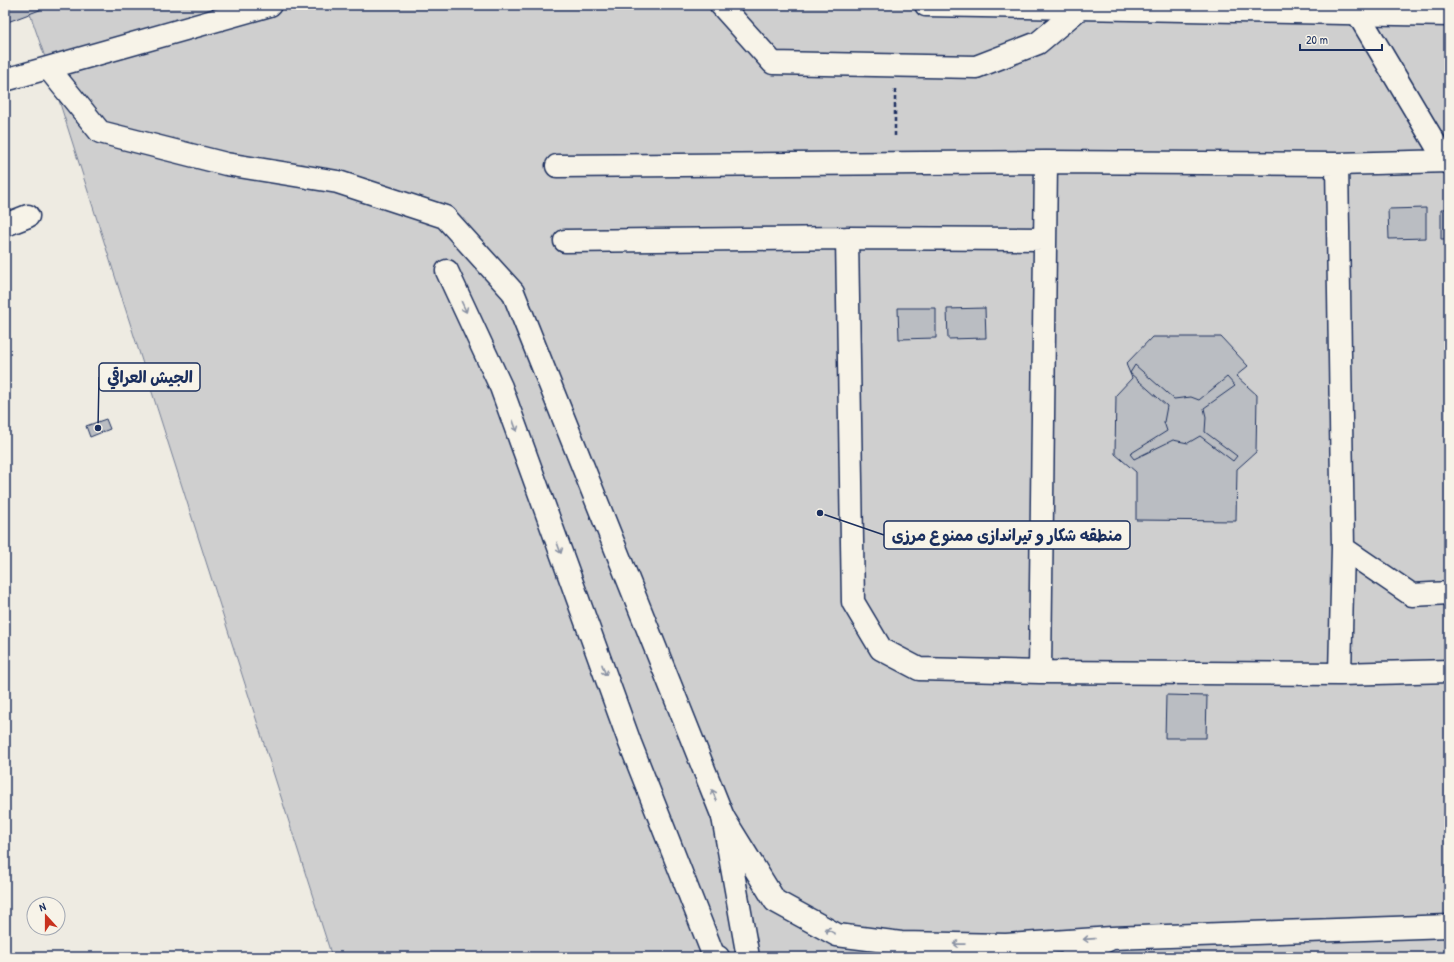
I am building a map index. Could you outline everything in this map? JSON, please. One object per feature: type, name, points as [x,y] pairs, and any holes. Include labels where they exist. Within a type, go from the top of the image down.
[{"type":"main road","points":[[5,80],[270,5]]},
{"type":"main road","points":[[721,5],[773,63],[976,67],[1038,43],[1080,8]]},
{"type":"main road","points":[[926,5],[1449,15]]},
{"type":"main road","points":[[1358,14],[1448,162]]},
{"type":"main road","points":[[49,68],[100,132],[226,164],[338,182],[445,217],[513,292],[723,817],[775,901],[837,935],[900,943],[1006,945],[1112,938],[1449,926]]},
{"type":"main road","points":[[557,166],[1046,162],[1337,164],[1448,162]]},
{"type":"main road","points":[[1040,672],[1046,162]]},
{"type":"main road","points":[[1337,164],[1343,548],[1340,674]]},
{"type":"main road","points":[[5,225],[28,216]]},
{"type":"main road","points":[[565,241],[847,238],[1045,239]]},
{"type":"main road","points":[[847,238],[853,602],[881,649],[918,670],[1340,674],[1449,671]]},
{"type":"main road","points":[[447,271],[501,387],[630,743],[715,956]]},
{"type":"main road","points":[[1343,548],[1412,595],[1449,593]]},
{"type":"main road","points":[[723,817],[748,957]]},
{"type":"main road","points":[[1072,957],[1112,938]]},
{"type":"path","points":[[5,7],[10,5]]},
{"type":"path","points":[[895,65],[895,163]]},
{"type":"shaded area","points":[[27,5],[1449,5],[1449,957],[332,957],[49,69]]},
{"type":"building","points":[[5,5],[53,5],[5,23]]},
{"type":"building","points":[[1426,208],[1426,238],[1389,239],[1388,209]]},
{"type":"building","points":[[1441,209],[1449,209],[1449,239],[1441,239]]},
{"type":"building","points":[[898,308],[936,308],[936,338],[899,339]]},
{"type":"building","points":[[985,308],[986,338],[948,339],[947,309]]},
{"type":"building","points":[[1152,337],[1221,337],[1248,366],[1236,376],[1257,395],[1256,452],[1237,469],[1236,521],[1136,520],[1136,472],[1115,454],[1116,395],[1132,378],[1126,364]]},
{"type":"building","points":[[1135,365],[1174,399],[1191,397],[1199,400],[1227,377],[1235,386],[1204,408],[1206,417],[1205,432],[1237,456],[1233,461],[1200,436],[1188,443],[1173,440],[1134,459],[1130,454],[1167,431],[1164,422],[1167,406],[1130,373]]},
{"type":"building","points":[[106,419],[110,429],[90,437],[86,426]]},
{"type":"building","points":[[1166,695],[1207,696],[1206,738],[1165,738]]},
{"type":"place","name":"الجيش العراقي","points":[[98,428]]},
{"type":"place","name":"منطقه شکار و تیراندازی ممنوع مرزی","points":[[820,513]]}]
